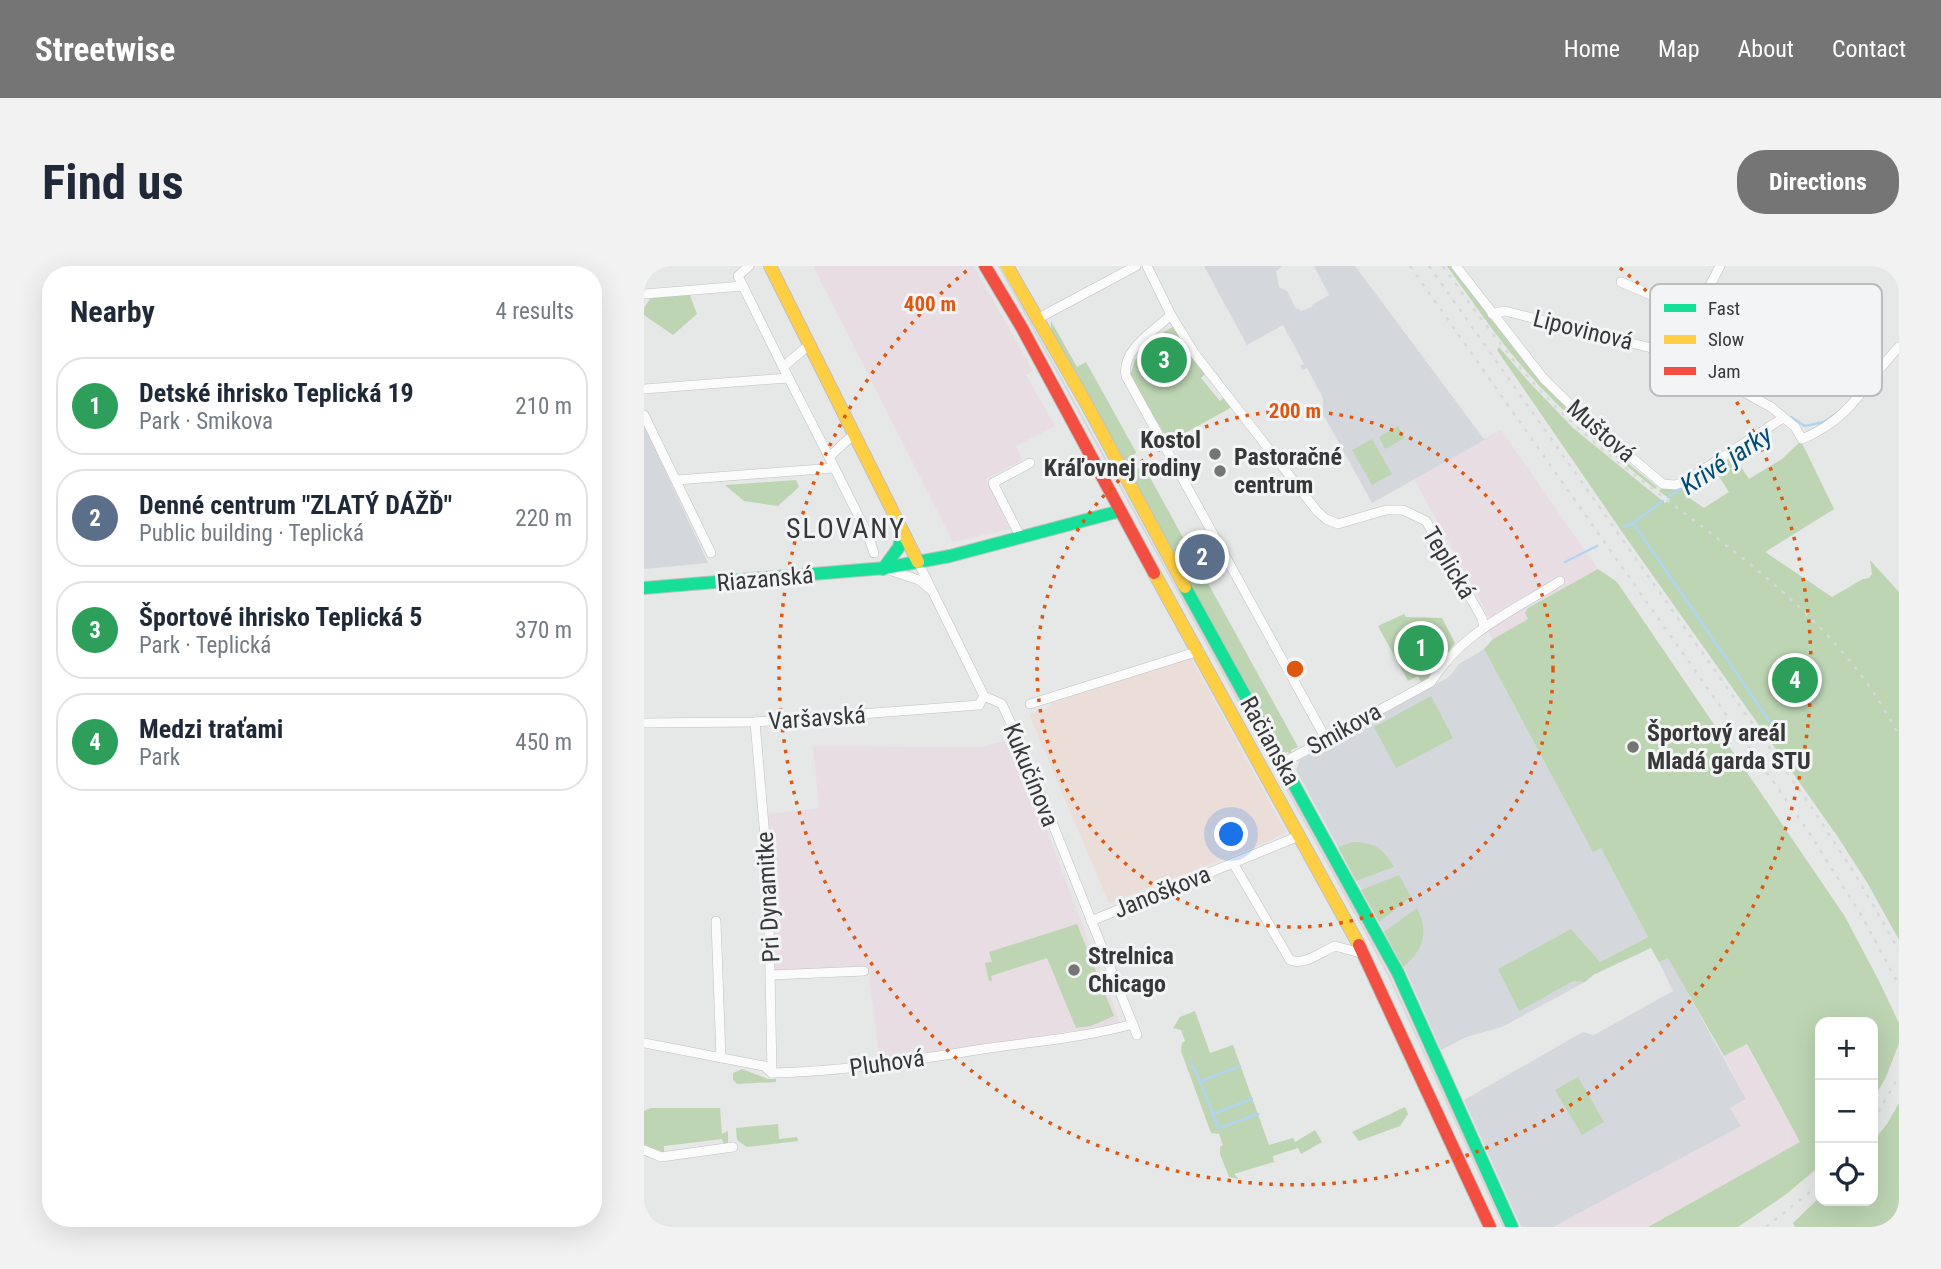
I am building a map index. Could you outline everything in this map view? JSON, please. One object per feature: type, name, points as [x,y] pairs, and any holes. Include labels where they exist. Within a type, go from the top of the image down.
[{"type":"main road","name":"Kukučínova","points":[[770,266],[918,562]]},
{"type":"main road","name":"Račianska","points":[[985,266],[1022,328],[1364,954],[1490,1227]]},
{"type":"main road","name":"Račianska","points":[[1007,266],[1086,403],[1281,764],[1398,973],[1511,1227]]},
{"type":"main road","name":"Riazanská","points":[[644,588],[884,569],[1021,538],[1120,511]]},
{"type":"main road","points":[[884,569],[900,545],[902,530]]},
{"type":"street","points":[[749,266],[738,276],[867,533],[874,553]]},
{"type":"street","points":[[1037,319],[1136,266]]},
{"type":"street","name":"Teplická","points":[[1147,266],[1171,315],[1195,354],[1317,511],[1338,524],[1386,510],[1403,510],[1426,522],[1482,618],[1484,628]]},
{"type":"street","name":"Muštová","points":[[1456,266],[1520,351],[1558,394],[1663,484],[1675,485],[1684,482],[1783,418]]},
{"type":"street","points":[[1711,284],[1720,266]]},
{"type":"street","points":[[1621,282],[1650,295]]},
{"type":"street","points":[[644,293],[743,286]]},
{"type":"street","name":"Lipovinová","points":[[1492,314],[1505,311],[1650,348]]},
{"type":"street","points":[[1171,315],[1132,351],[1127,359],[1126,376],[1326,739]]},
{"type":"street","points":[[644,389],[786,373],[809,345]]},
{"type":"street","name":"Lipovinová","points":[[1882,368],[1899,347]]},
{"type":"street","name":"Lipovinová","points":[[1753,396],[1795,427],[1802,439],[1835,422],[1859,396]]},
{"type":"street","points":[[644,415],[711,553]]},
{"type":"street","points":[[829,457],[854,434]]},
{"type":"street","points":[[1021,538],[993,483],[1030,463]]},
{"type":"street","points":[[677,480],[834,468]]},
{"type":"street","name":"Kukučínova","points":[[918,562],[984,696],[1002,704],[1137,1035]]},
{"type":"street","name":"Riazanská","points":[[884,569],[919,580],[933,593]]},
{"type":"street","name":"Smikova","points":[[1281,764],[1431,682],[1444,661],[1460,645],[1560,581]]},
{"type":"street","points":[[1030,704],[1199,651]]},
{"type":"street","name":"Varšavská","points":[[644,723],[755,722],[979,705],[984,696]]},
{"type":"street","name":"Pri Dynamitke","points":[[755,722],[768,872],[772,1073]]},
{"type":"street","name":"Janoškova","points":[[1091,921],[1299,836]]},
{"type":"street","name":"Janoškova","points":[[1233,863],[1290,960],[1298,963],[1335,946],[1364,954]]},
{"type":"street","points":[[716,921],[721,1058]]},
{"type":"street","points":[[771,975],[864,971]]},
{"type":"street","name":"Pluhová","points":[[644,1043],[764,1066],[772,1073],[832,1071],[1077,1035],[1133,1024]]},
{"type":"street","points":[[644,1150],[661,1157],[733,1147]]},
{"type":"shaded area","points":[[813,266],[974,266],[1033,371],[1026,375],[1055,426],[1016,446],[1022,460],[986,479],[1010,529],[953,542]]},
{"type":"shaded area","points":[[1204,266],[1282,266],[1276,272],[1279,287],[1287,291],[1296,309],[1301,311],[1329,295],[1314,266],[1355,266],[1484,439],[1488,438],[1372,503],[1323,414],[1323,398],[1307,368],[1302,370],[1300,366],[1304,364],[1283,325],[1247,345]]},
{"type":"shaded area","points":[[644,425],[708,563],[644,569]]},
{"type":"shaded area","points":[[1501,430],[1598,569],[1528,608],[1528,619],[1493,639],[1489,633],[1490,618],[1414,479]]},
{"type":"shaded area","points":[[1484,649],[1593,851],[1601,847],[1648,937],[1600,962],[1593,975],[1585,982],[1502,1027],[1466,1037],[1441,1050],[1407,973],[1296,770],[1300,760],[1449,677],[1459,664]]},
{"type":"shaded area","points":[[1191,658],[1286,832],[1263,844],[1109,903],[1029,714],[1050,707],[1051,703]]},
{"type":"shaded area","points":[[1005,741],[1042,818],[1120,1023],[880,1062],[868,967],[775,975],[768,814],[819,808],[813,746],[982,747]]},
{"type":"shaded area","points":[[1668,957],[1746,1099],[1730,1108],[1741,1126],[1553,1227],[1521,1227],[1464,1100],[1583,1032],[1594,1035],[1673,991],[1659,962]]},
{"type":"shaded area","points":[[1746,1044],[1800,1142],[1648,1227],[1553,1227],[1740,1126],[1730,1108],[1746,1099],[1724,1056]]},
{"type":"green space","points":[[1447,266],[1452,266],[1485,310],[1600,434],[1597,438],[1657,487],[1655,489],[1585,430],[1536,382],[1501,341]]},
{"type":"green space","points":[[689,293],[697,314],[673,335],[644,315],[644,308],[652,296]]},
{"type":"green space","points":[[1051,321],[1077,367],[1086,362],[1136,452],[1127,468],[1051,332]]},
{"type":"green space","points":[[1174,326],[1192,359],[1195,358],[1206,373],[1201,378],[1220,401],[1225,397],[1232,407],[1169,442],[1130,376],[1135,360],[1145,351],[1144,348],[1150,341]]},
{"type":"green space","points":[[1499,347],[1573,428],[1665,503],[1670,499],[1659,491],[1664,486],[1683,484],[1688,486],[1685,495],[1704,508],[1729,492],[1714,469],[1734,456],[1749,479],[1782,459],[1801,441],[1834,509],[1765,552],[1832,597],[1869,578],[1872,574],[1870,560],[1899,592],[1899,940],[1838,837],[1627,539],[1497,350]]},
{"type":"green space","points":[[1398,426],[1405,438],[1385,449],[1379,437]]},
{"type":"green space","points":[[1372,439],[1392,474],[1372,485],[1352,450]]},
{"type":"green space","points":[[1141,467],[1147,472],[1298,747],[1291,750],[1291,753],[1278,746],[1129,473]]},
{"type":"green space","points":[[796,480],[799,487],[778,506],[744,501],[725,485]]},
{"type":"green space","name":"Športový areál Mladá garda STU","points":[[1598,569],[1617,582],[1844,915],[1899,1023],[1899,1043],[1878,1091],[1878,1017],[1815,1017],[1815,1170],[1785,1195],[1738,1227],[1648,1227],[1800,1142],[1747,1044],[1724,1056],[1668,958],[1659,962],[1651,948],[1593,975],[1585,982],[1573,981],[1519,1011],[1498,969],[1571,929],[1600,962],[1648,937],[1601,848],[1593,852],[1484,649],[1493,639],[1528,619],[1525,613],[1528,608]]},
{"type":"green space","points":[[1404,614],[1406,617],[1442,618],[1455,643],[1430,676],[1421,682],[1418,676],[1408,681],[1378,626]]},
{"type":"green space","points":[[1431,696],[1453,738],[1396,768],[1374,727]]},
{"type":"green space","points":[[1353,842],[1367,843],[1378,848],[1394,867],[1356,881],[1338,847]]},
{"type":"green space","points":[[1399,875],[1411,897],[1379,922],[1361,890]]},
{"type":"green space","points":[[1417,908],[1423,925],[1422,940],[1416,954],[1403,967],[1384,932]]},
{"type":"green space","name":"Strelnica Chicago","points":[[1077,924],[1114,1016],[1091,1026],[1076,1028],[1047,958],[991,976],[992,981],[989,981],[985,963],[992,962],[989,952]]},
{"type":"green space","points":[[1195,1011],[1210,1053],[1233,1045],[1269,1145],[1293,1138],[1295,1142],[1315,1130],[1322,1142],[1301,1154],[1298,1148],[1273,1156],[1274,1162],[1234,1174],[1239,1179],[1229,1177],[1220,1154],[1220,1147],[1223,1145],[1219,1134],[1211,1133],[1181,1051],[1185,1041],[1181,1030],[1173,1028],[1180,1017]]},
{"type":"green space","points":[[742,1069],[768,1079],[776,1079],[776,1082],[737,1084],[733,1080],[733,1073]]},
{"type":"green space","points":[[1578,1077],[1604,1122],[1582,1135],[1555,1090]]},
{"type":"green space","points":[[1899,1103],[1899,1227],[1795,1227],[1793,1223],[1815,1202],[1815,1206],[1878,1206],[1878,1135]]},
{"type":"green space","points":[[1405,1107],[1408,1114],[1400,1126],[1359,1141],[1352,1132]]},
{"type":"green space","points":[[651,1108],[720,1108],[722,1134],[728,1131],[728,1143],[724,1145],[722,1139],[664,1146],[664,1153],[644,1145],[644,1111]]},
{"type":"green space","points":[[778,1124],[779,1139],[797,1137],[798,1141],[747,1147],[737,1140],[736,1128]]},
{"type":"waterway","name":"Krivé jarky","points":[[1791,417],[1805,426],[1824,422],[1834,415]]},
{"type":"waterway","name":"Krivé jarky","points":[[1668,497],[1684,487]]},
{"type":"waterway","points":[[1634,522],[1663,501]]},
{"type":"waterway","points":[[1624,527],[1633,523],[1784,742]]},
{"type":"waterway","points":[[1565,562],[1597,546]]},
{"type":"waterway","points":[[1191,1063],[1219,1128],[1258,1114]]},
{"type":"waterway","points":[[1201,1081],[1240,1066]]},
{"type":"waterway","points":[[1213,1114],[1252,1099]]},
{"type":"tram line","points":[[999,266],[1390,978],[1504,1227]]},
{"type":"railway","points":[[1410,266],[1808,831],[1863,918],[1899,985]]},
{"type":"railway","points":[[1429,266],[1810,805],[1855,874],[1899,950]]},
{"type":"railway","points":[[1443,266],[1506,351],[1560,411],[1621,464],[1754,568],[1836,644],[1870,688],[1899,736]]},
{"type":"railway","points":[[1878,1112],[1899,1076]]},
{"type":"railway","points":[[1766,1227],[1815,1188]]},
{"type":"traffic: fast","points":[[644,588],[885,568],[950,556],[1120,511]]},
{"type":"traffic: fast","points":[[883,569],[899,547],[902,530]]},
{"type":"traffic: fast","points":[[1185,587],[1398,973],[1512,1227]]},
{"type":"traffic: slow","points":[[770,266],[918,562]]},
{"type":"traffic: slow","points":[[1007,266],[1086,403],[1185,587]]},
{"type":"traffic: slow","points":[[1154,573],[1359,945]]},
{"type":"traffic: jam","points":[[985,266],[1022,328],[1154,573]]},
{"type":"traffic: jam","points":[[1359,945],[1490,1227]]},
{"type":"place","name":"Športové ihrisko Teplická 5","points":[[1164,360]]},
{"type":"place","name":"Kostol Kráľovnej rodiny","points":[[1215,454]]},
{"type":"place","name":"Pastoračné centrum","points":[[1220,471]]},
{"type":"place","name":"Denné centrum \"ZLATÝ DÁŽĎ\"","points":[[1202,557]]},
{"type":"place","name":"Detské ihrisko Teplická 19","points":[[1421,648]]},
{"type":"place","name":"Medzi traťami","points":[[1795,680]]},
{"type":"place","name":"Športový areál Mladá garda STU","points":[[1633,747]]},
{"type":"place","name":"Strelnica Chicago","points":[[1074,970]]},
{"type":"district","name":"SLOVANY","points":[[846,528]]}]
